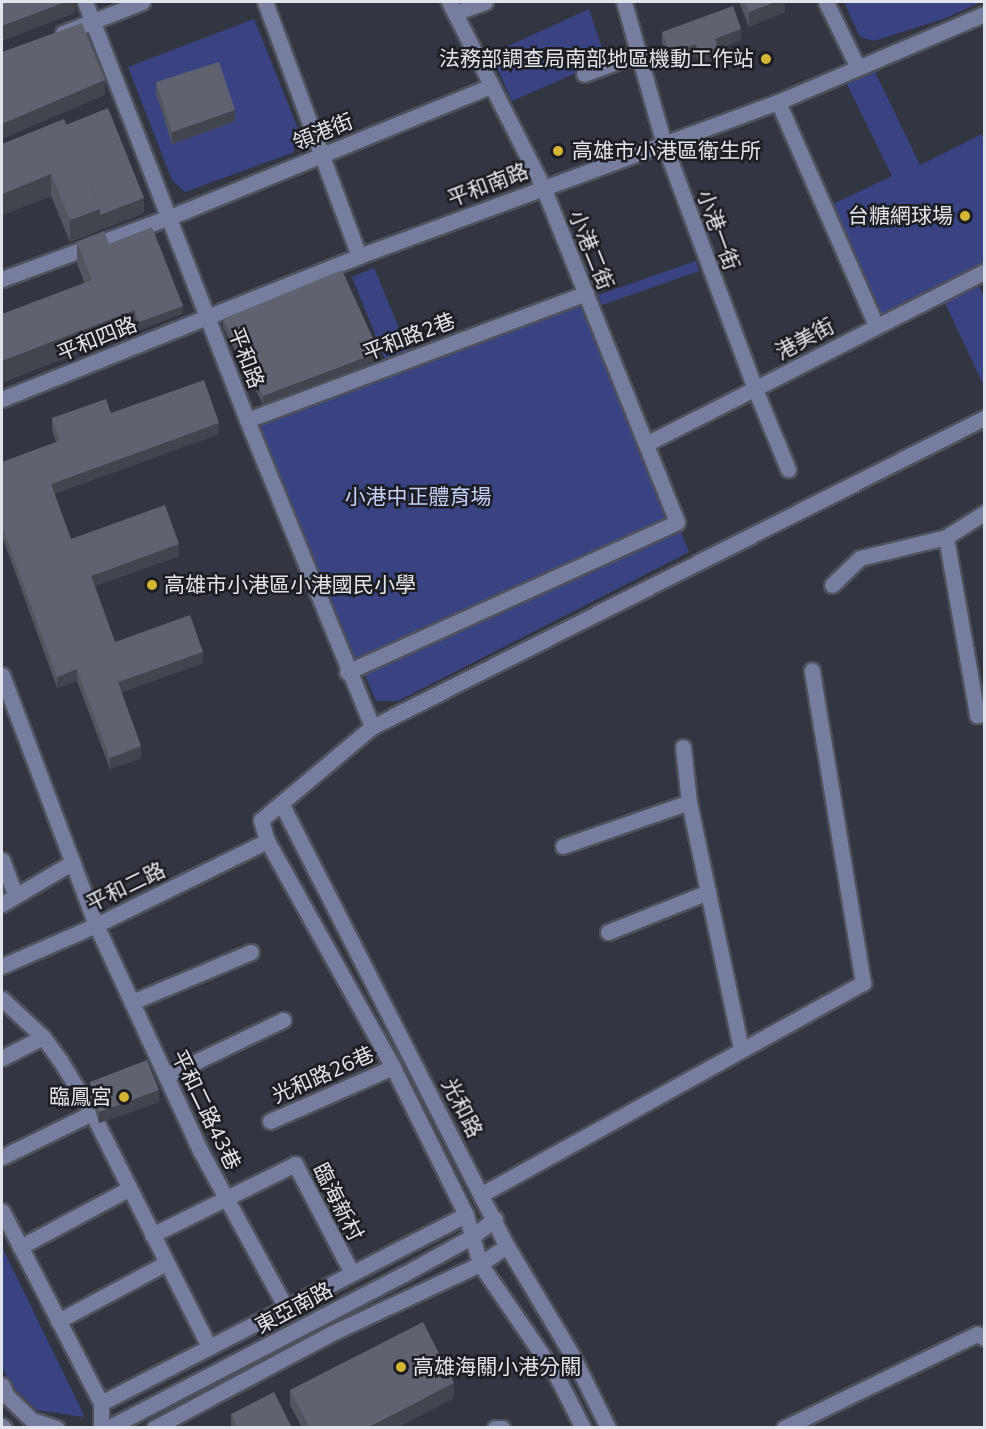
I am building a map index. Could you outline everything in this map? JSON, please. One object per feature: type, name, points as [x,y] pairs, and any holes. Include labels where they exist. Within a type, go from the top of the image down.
[{"type":"street","name":"平和路","points":[[85,2],[119,104],[170,217],[247,420],[347,672],[372,727]]},
{"type":"street","points":[[52,37],[142,2]]},
{"type":"street","points":[[265,2],[324,154],[359,256]]},
{"type":"street","points":[[452,7],[485,2]]},
{"type":"street","name":"小港一街","points":[[624,2],[664,144],[755,389],[788,469]]},
{"type":"street","points":[[826,2],[858,68]]},
{"type":"street","name":"小港二街","points":[[347,672],[677,522],[543,187],[452,7]]},
{"type":"street","name":"平和南路","points":[[208,318],[359,256],[778,102],[984,14]]},
{"type":"street","points":[[585,74],[639,54]]},
{"type":"street","name":"領港街","points":[[2,279],[170,217],[491,86]]},
{"type":"street","points":[[778,102],[876,325]]},
{"type":"street","name":"港美街","points":[[646,444],[984,272]]},
{"type":"street","name":"平和路2巷","points":[[247,420],[586,293]]},
{"type":"street","name":"平和四路","points":[[2,399],[208,318]]},
{"type":"street","points":[[282,805],[372,727],[984,418]]},
{"type":"street","points":[[832,585],[860,558],[946,537],[984,513]]},
{"type":"street","points":[[946,537],[977,714],[984,714]]},
{"type":"street","points":[[482,1194],[863,982],[812,670]]},
{"type":"street","name":"平和二路43巷","points":[[2,675],[96,926],[201,1152],[286,1308]]},
{"type":"street","points":[[682,747],[689,802],[741,1048]]},
{"type":"street","points":[[562,846],[689,802]]},
{"type":"street","name":"光和路","points":[[583,1428],[556,1375],[480,1264],[466,1215],[393,1068],[267,841],[261,820],[282,805],[507,1246],[572,1355],[608,1428]]},
{"type":"street","name":"平和二路","points":[[2,966],[96,926],[267,841]]},
{"type":"street","points":[[2,860],[15,894]]},
{"type":"street","points":[[2,904],[15,894],[73,862]]},
{"type":"street","points":[[608,933],[708,892]]},
{"type":"street","points":[[132,1002],[251,952]]},
{"type":"street","points":[[2,999],[43,1036],[92,1113],[209,1347]]},
{"type":"street","points":[[166,1076],[283,1020]]},
{"type":"street","points":[[2,1058],[43,1036]]},
{"type":"street","name":"光和路26巷","points":[[270,1121],[393,1068]]},
{"type":"street","points":[[2,1157],[92,1113]]},
{"type":"street","name":"臨海新村","points":[[152,1235],[295,1164],[352,1273]]},
{"type":"street","points":[[20,1247],[128,1189]]},
{"type":"street","points":[[2,1211],[101,1403],[101,1428]]},
{"type":"street","points":[[101,1403],[466,1215]]},
{"type":"street","name":"東亞南路","points":[[108,1428],[473,1236],[495,1219]]},
{"type":"street","name":"東亞南路","points":[[154,1428],[332,1333],[480,1264],[507,1246]]},
{"type":"street","points":[[58,1321],[166,1263]]},
{"type":"street","points":[[784,1428],[977,1334],[984,1338]]},
{"type":"street","points":[[2,1385],[7,1396],[32,1420],[57,1428]]},
{"type":"street","points":[[495,1428],[502,1428]]},
{"type":"green space","points":[[844,2],[981,2],[946,18],[874,41],[860,37]]},
{"type":"green space","points":[[589,9],[606,60],[512,101],[491,54]]},
{"type":"green space","points":[[254,19],[302,139],[292,153],[185,192],[172,180],[128,67]]},
{"type":"green space","points":[[875,72],[920,165],[982,134],[984,138],[984,267],[973,273],[984,297],[984,386],[938,288],[882,316],[833,204],[892,176],[847,84]]},
{"type":"green space","points":[[696,261],[699,271],[602,305],[598,295]]},
{"type":"green space","points":[[374,268],[409,352],[386,361],[352,277]]},
{"type":"green space","name":"小港中正體育場","points":[[584,299],[674,521],[346,665],[251,426]]},
{"type":"green space","points":[[679,527],[689,552],[398,701],[376,701],[363,670]]},
{"type":"green space","points":[[2,1247],[85,1417],[37,1410],[11,1385],[2,1366]]},
{"type":"building","points":[[2,2],[66,2],[2,26]]},
{"type":"building","points":[[745,2],[775,2],[749,12]]},
{"type":"building","points":[[733,6],[741,29],[715,39],[718,47],[700,54],[696,44],[670,54],[662,32]]},
{"type":"building","points":[[82,23],[105,80],[2,124],[2,52]]},
{"type":"building","points":[[219,62],[235,110],[172,132],[156,82]]},
{"type":"building","points":[[108,108],[144,198],[100,215],[100,209],[66,125]]},
{"type":"building","points":[[64,119],[100,209],[70,220],[51,174],[2,194],[2,144]]},
{"type":"building","points":[[152,227],[183,306],[139,322],[109,244]]},
{"type":"building","points":[[104,231],[135,310],[2,361],[2,314],[92,280],[77,242]]},
{"type":"building","points":[[342,270],[379,352],[263,396],[223,319]]},
{"type":"building","points":[[204,380],[219,423],[51,484],[71,539],[165,505],[179,544],[91,576],[115,642],[190,615],[203,652],[118,682],[141,746],[110,758],[77,669],[57,677],[2,525],[2,462],[60,441],[52,418],[106,399],[111,413]]},
{"type":"building","name":"臨鳳宮","points":[[147,1060],[159,1090],[99,1112],[90,1082]]},
{"type":"building","name":"高雄海關小港分關","points":[[423,1322],[454,1383],[367,1428],[310,1428],[290,1390]]},
{"type":"building","points":[[274,1392],[292,1428],[238,1428],[231,1414]]},
{"type":"place","name":"法務部調查局南部地區機動工作站","points":[[766,59]]},
{"type":"place","name":"高雄市小港區衛生所","points":[[558,151]]},
{"type":"place","name":"台糖網球場","points":[[965,216]]},
{"type":"place","name":"高雄市小港區小港國民小學","points":[[152,585]]},
{"type":"place","name":"臨鳳宮","points":[[124,1097]]},
{"type":"place","name":"高雄海關小港分關","points":[[401,1367]]}]
